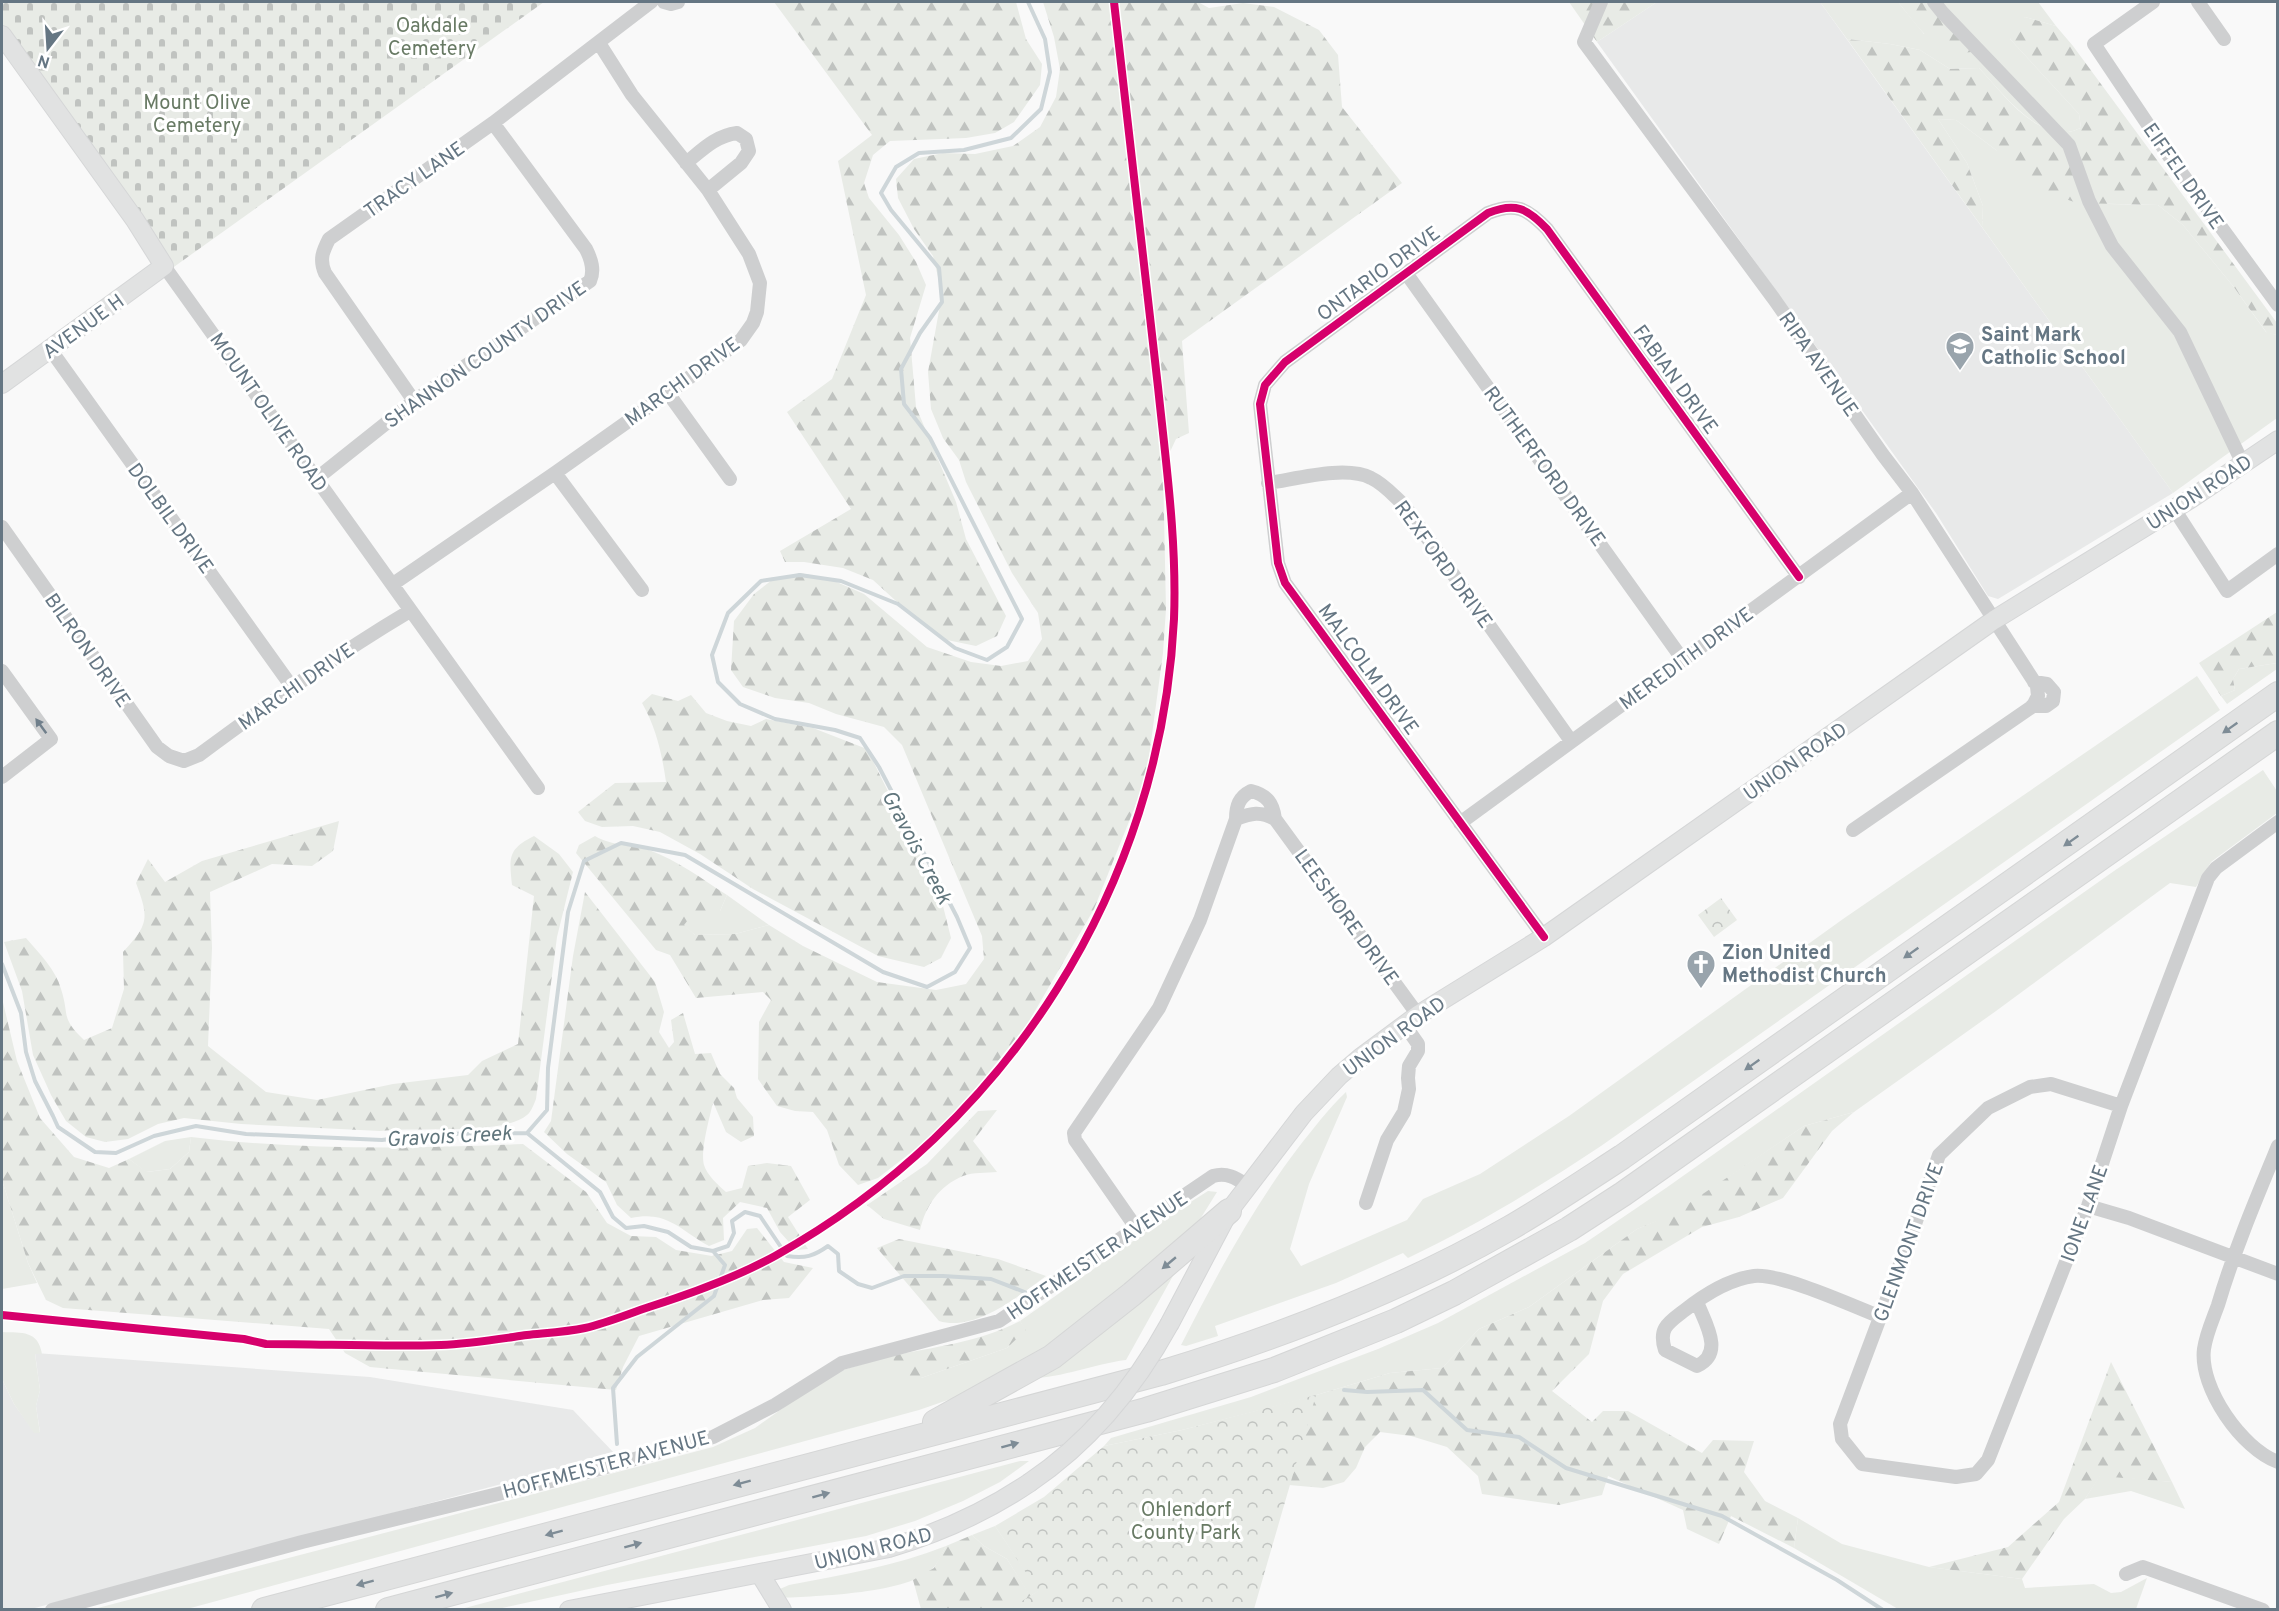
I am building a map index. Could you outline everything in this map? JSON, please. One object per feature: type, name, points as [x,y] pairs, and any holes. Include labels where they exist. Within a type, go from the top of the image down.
[{"type":"highway","points":[[264,1610],[1161,1373],[1275,1336],[1395,1286],[1511,1227],[1622,1157],[2277,694]]},
{"type":"highway","points":[[388,1610],[1146,1410],[1274,1370],[1396,1321],[1512,1262],[1623,1194],[2277,733]]},
{"type":"highway","points":[[900,1441],[1052,1357],[1132,1294],[1229,1211]]},
{"type":"main road","name":"MOUNT OLIVE ROAD","points":[[2,34],[135,220],[164,266]]},
{"type":"main road","name":"AVENUE H","points":[[2,384],[164,266]]},
{"type":"main road","name":"UNION ROAD","points":[[569,1610],[865,1554],[906,1543],[936,1533],[985,1510],[1029,1483],[1062,1459],[1113,1409],[1144,1368],[1215,1235],[1247,1185],[1299,1120],[1333,1082],[1360,1058],[1411,1020],[1544,937],[1994,620],[2174,509],[2277,440]]},
{"type":"main road","points":[[760,1574],[782,1610]]},
{"type":"street","name":"TRACY LANE","points":[[414,401],[325,273],[321,265],[321,256],[329,238],[493,123],[651,2]]},
{"type":"street","points":[[664,2],[671,4],[678,2]]},
{"type":"street","name":"RIPA AVENUE","points":[[1601,2],[1584,42],[1774,299],[1912,493],[2034,682],[2046,684],[2054,692],[2053,701],[2046,706],[2035,701],[1853,830]]},
{"type":"street","points":[[1934,2],[2068,145],[2089,201],[2112,246],[2180,332],[2243,464]]},
{"type":"street","name":"EIFFEL DRIVE","points":[[2153,2],[2094,44],[2169,156],[2277,305]]},
{"type":"street","points":[[2198,2],[2224,39]]},
{"type":"street","name":"MARCHI DRIVE","points":[[393,584],[668,393],[741,340],[753,323],[757,312],[760,283],[749,254],[708,190],[632,95],[598,43]]},
{"type":"street","name":"SHANNON COUNTY DRIVE","points":[[316,479],[414,401],[590,281],[593,274],[586,249],[493,123]]},
{"type":"street","points":[[686,163],[724,135],[737,133],[746,139],[749,151],[741,163],[708,190]]},
{"type":"street","name":"ONTARIO DRIVE","points":[[1265,385],[1285,362],[1488,213],[1511,206],[1520,209]]},
{"type":"street","name":"FABIAN DRIVE","points":[[1520,209],[1528,212],[1547,229],[1799,577]]},
{"type":"street","name":"MOUNT OLIVE ROAD","points":[[164,266],[538,788]]},
{"type":"street","name":"RUTHERFORD DRIVE","points":[[1406,273],[1683,660]]},
{"type":"street","name":"DOLBIL DRIVE","points":[[50,349],[292,687]]},
{"type":"street","name":"MALCOLM DRIVE","points":[[1265,385],[1260,404],[1278,563],[1285,583],[1544,937]]},
{"type":"street","points":[[668,393],[730,479]]},
{"type":"street","name":"REXFORD DRIVE","points":[[1268,483],[1346,472],[1369,476],[1384,485],[1404,506],[1571,741]]},
{"type":"street","points":[[555,473],[642,590]]},
{"type":"street","name":"MEREDITH DRIVE","points":[[1460,823],[1912,493]]},
{"type":"street","points":[[2174,509],[2227,591],[2277,554]]},
{"type":"street","name":"BILRON DRIVE","points":[[2,527],[157,747],[169,756],[184,761]]},
{"type":"street","name":"MARCHI DRIVE","points":[[184,761],[199,755],[292,687],[410,611]]},
{"type":"street","points":[[2,671],[51,739],[2,777]]},
{"type":"street","name":"LEESHORE DRIVE","points":[[1236,819],[1238,803],[1244,794],[1251,791],[1268,798],[1274,810],[1275,819],[1411,1020],[1418,1051],[1409,1066],[1409,1089],[1404,1112],[1387,1140],[1366,1203]]},
{"type":"street","points":[[1137,1229],[1075,1140],[1074,1133],[1159,1008],[1200,920],[1236,819],[1255,812],[1264,813],[1275,819]]},
{"type":"street","name":"IONE LANE","points":[[1840,1424],[1842,1439],[1862,1464],[1956,1477],[1976,1474],[1988,1460],[2088,1206],[2121,1106],[2208,878],[2216,868],[2277,822]]},
{"type":"street","name":"GLENMONT DRIVE","points":[[1840,1424],[1939,1155],[1988,1108],[2030,1087],[2051,1084],[2121,1106]]},
{"type":"street","points":[[2277,1146],[2232,1258],[2204,1350],[2209,1387],[2234,1428],[2263,1457],[2277,1462]]},
{"type":"street","name":"HOFFMEISTER AVENUE","points":[[51,1610],[302,1542],[592,1470],[713,1437],[775,1405],[842,1363],[999,1322],[1213,1176],[1223,1174],[1233,1176],[1247,1185]]},
{"type":"street","points":[[2088,1206],[2129,1218],[2277,1274]]},
{"type":"street","points":[[1697,1302],[1713,1345],[1712,1353],[1705,1362],[1697,1366],[1665,1350],[1661,1339],[1666,1325],[1697,1302],[1733,1281],[1757,1276],[1779,1279],[1881,1317]]},
{"type":"street","points":[[2126,1574],[2144,1567],[2263,1610]]},
{"type":"shaded area","name":"Saint Mark Catholic School","points":[[1657,2],[1820,2],[2173,493],[1998,599],[1988,596],[1936,513],[1597,42]]},
{"type":"shaded area","points":[[35,1353],[370,1377],[573,1410],[615,1454],[31,1609],[2,1609],[2,1379],[14,1404],[35,1433],[40,1432],[36,1406],[40,1390]]},
{"type":"green space","name":"Mount Olive Cemetery","points":[[2,2],[544,2],[171,269],[2,28]]},
{"type":"green space","points":[[774,2],[1016,2],[1026,39],[1042,64],[1040,85],[1014,122],[995,133],[966,138],[890,141],[873,155],[864,183],[869,198],[899,235],[916,262],[926,285],[910,338],[916,407],[956,502],[966,539],[1006,616],[997,636],[976,646],[947,640],[908,612],[873,580],[843,568],[804,562],[785,562],[780,551],[851,509],[787,412],[832,379],[866,295],[838,161],[872,135]]},
{"type":"green space","points":[[1043,2],[1198,2],[1209,8],[1243,3],[1274,7],[1319,30],[1338,55],[1342,107],[1402,183],[1182,341],[1189,433],[1176,439],[1163,467],[1166,609],[1163,653],[1146,779],[1094,909],[1028,1023],[936,1133],[878,1178],[858,1185],[839,1165],[827,1130],[813,1112],[795,1111],[777,1106],[758,1079],[759,1022],[771,1000],[763,992],[696,998],[670,955],[656,950],[576,853],[579,845],[595,836],[609,842],[642,848],[679,864],[727,895],[720,911],[695,911],[684,925],[695,935],[735,934],[769,925],[803,946],[877,982],[936,990],[966,984],[984,959],[982,936],[902,745],[884,727],[836,714],[809,703],[775,698],[743,687],[731,670],[734,621],[754,594],[772,580],[800,573],[830,579],[864,594],[927,647],[971,662],[1001,666],[1028,661],[1042,639],[1038,613],[1012,573],[966,482],[959,460],[943,438],[931,409],[928,372],[942,294],[933,256],[914,229],[898,198],[896,179],[914,159],[943,153],[975,154],[1013,146],[1040,127],[1056,97],[1060,69],[1054,37]]},
{"type":"green space","points":[[1569,2],[1657,2],[1597,42]]},
{"type":"green space","points":[[1820,2],[1898,2],[1924,34],[1940,2],[2038,2],[2056,26],[2025,17],[2010,39],[2079,114],[2081,128],[2071,132],[2055,131],[2030,119],[2007,99],[1979,68],[1950,69],[1920,50],[1847,39]]},
{"type":"green space","points":[[1898,2],[1940,2],[1969,43],[1971,52],[1947,50],[1937,45],[1920,30]]},
{"type":"green space","points":[[2025,17],[2056,26],[2073,46],[2277,323],[2277,335],[2267,333],[2233,286],[2183,225],[2158,205],[2077,203],[2040,190],[1996,150],[1956,120],[1938,119],[1967,163],[1983,206],[1982,227],[1847,39],[1920,50],[1950,69],[1979,68],[2018,110],[2042,127],[2068,132],[2081,128],[2079,114],[2010,39],[2014,25]]},
{"type":"green space","points":[[1938,119],[1956,120],[1996,150],[2108,204],[2158,205],[2183,225],[2233,286],[2266,332],[2277,335],[2277,418],[2173,493],[1982,227],[1983,206],[1967,163]]},
{"type":"green space","points":[[2277,612],[2277,663],[2239,669],[2233,679],[2235,690],[2221,696],[2199,663]]},
{"type":"green space","points":[[2277,663],[2277,669],[2227,704],[2221,696],[2235,690],[2233,679],[2239,669]]},
{"type":"green space","points":[[2197,676],[2220,710],[1601,1146],[1507,1205],[1408,1258],[1403,1253],[1336,1283],[1215,1326],[1218,1336],[1186,1346],[1181,1345],[1221,1268],[1265,1195],[1309,1134],[1346,1092],[1347,1097],[1309,1184],[1290,1249],[1301,1266],[1407,1220],[1423,1199],[1480,1174],[1569,1116],[1843,919]]},
{"type":"green space","points":[[652,694],[678,701],[691,695],[706,713],[727,721],[751,726],[766,719],[813,728],[867,749],[941,898],[951,938],[941,958],[924,967],[878,956],[753,889],[700,854],[660,832],[633,826],[602,827],[585,821],[578,812],[615,783],[666,782],[658,741],[642,703]]},
{"type":"green space","points":[[2263,770],[2277,791],[2277,813],[2211,862],[2196,887],[2170,883],[1854,1112],[1804,1126],[1673,1215],[1637,1229],[1529,1307],[1479,1329],[1442,1368],[1390,1373],[1303,1399],[1182,1430],[1104,1446],[1111,1438],[1251,1397],[1378,1349],[1438,1323],[1585,1243],[2114,871]]},
{"type":"green space","points":[[339,821],[333,851],[312,866],[272,864],[210,892],[212,948],[208,1046],[266,1092],[317,1100],[393,1084],[468,1075],[482,1061],[518,1044],[534,896],[512,885],[511,861],[519,845],[534,836],[559,854],[573,872],[557,937],[536,1099],[528,1114],[515,1122],[499,1126],[380,1131],[241,1124],[184,1118],[158,1124],[128,1139],[105,1142],[86,1137],[66,1121],[33,1055],[22,991],[4,942],[26,938],[51,968],[59,982],[69,1021],[84,1040],[112,1028],[124,989],[123,952],[138,934],[144,920],[143,905],[136,883],[148,859],[165,882],[202,861]]},
{"type":"green space","points":[[585,892],[655,982],[664,1012],[659,1032],[669,1048],[674,1042],[671,1020],[683,1013],[695,1054],[711,1053],[720,1074],[734,1088],[737,1098],[753,1117],[754,1136],[741,1142],[726,1132],[713,1102],[703,1151],[704,1165],[708,1172],[726,1192],[742,1188],[748,1166],[767,1163],[791,1166],[810,1200],[788,1217],[808,1249],[796,1250],[780,1232],[767,1208],[740,1202],[723,1218],[724,1240],[709,1246],[664,1219],[643,1216],[631,1218],[617,1205],[606,1182],[567,1154],[544,1132],[551,1121],[573,956]]},
{"type":"green space","points":[[727,895],[769,925],[735,934],[695,935],[683,925],[695,910],[720,911]]},
{"type":"green space","points":[[1721,898],[1737,920],[1714,937],[1698,915]]},
{"type":"green space","points":[[2,998],[17,1061],[40,1118],[74,1157],[109,1168],[129,1159],[147,1172],[170,1169],[189,1152],[191,1137],[273,1144],[357,1147],[523,1144],[586,1192],[607,1223],[631,1236],[656,1237],[676,1250],[712,1256],[732,1251],[747,1229],[757,1228],[784,1262],[813,1268],[789,1298],[763,1300],[639,1336],[623,1367],[616,1390],[370,1367],[345,1353],[329,1329],[63,1308],[46,1300],[28,1263],[2,1180]]},
{"type":"green space","points":[[997,1110],[973,1141],[997,1172],[967,1175],[947,1185],[930,1205],[920,1230],[884,1219],[867,1205],[927,1164],[978,1111]]},
{"type":"green space","points":[[1854,1112],[1832,1131],[1783,1198],[1739,1217],[1702,1227],[1623,1274],[1603,1301],[1589,1354],[1552,1391],[1592,1422],[1603,1411],[1628,1411],[1702,1453],[1713,1440],[1754,1441],[1744,1472],[1765,1501],[1798,1518],[1794,1548],[1731,1516],[1719,1544],[1687,1529],[1683,1510],[1608,1476],[1602,1495],[1559,1505],[1482,1494],[1478,1476],[1447,1447],[1411,1436],[1380,1432],[1365,1447],[1356,1468],[1344,1482],[1323,1488],[1289,1485],[1284,1463],[1303,1399],[1390,1373],[1442,1368],[1479,1329],[1529,1307],[1637,1229],[1673,1214],[1804,1126]]},
{"type":"green space","points":[[191,1137],[189,1152],[170,1169],[146,1172],[129,1159],[165,1141]]},
{"type":"green space","points":[[2,1180],[28,1263],[37,1283],[2,1289]]},
{"type":"green space","points":[[1208,1191],[1217,1192],[1199,1221],[1072,1334],[971,1392],[919,1410],[187,1609],[90,1610],[713,1447],[755,1428],[832,1373],[891,1356],[921,1378],[1007,1348],[1025,1330],[1020,1321],[1170,1215]]},
{"type":"green space","points":[[899,1239],[998,1259],[1046,1276],[1010,1302],[982,1317],[953,1323],[939,1321],[877,1248]]},
{"type":"green space","points":[[1174,1274],[1126,1360],[1054,1376],[1030,1378],[1165,1275]]},
{"type":"green space","points":[[1020,1321],[1026,1330],[1007,1348],[921,1378],[903,1377],[891,1356],[973,1339]]},
{"type":"green space","points":[[2,1332],[28,1334],[40,1346],[42,1354],[35,1354],[40,1390],[36,1406],[40,1433],[34,1433],[14,1404],[2,1379]]},
{"type":"green space","points":[[2111,1362],[2172,1482],[2100,1476],[2085,1499],[2064,1519],[2022,1579],[1929,1567],[2008,1547],[2059,1502]]},
{"type":"green space","name":"Ohlendorf County Park","points":[[1316,1395],[1254,1609],[1009,1609],[1038,1591],[995,1526],[1044,1497],[1104,1446],[1182,1430]]},
{"type":"green space","points":[[1020,1461],[1029,1461],[1000,1482],[963,1501],[915,1521],[866,1536],[607,1585],[498,1609],[461,1609]]},
{"type":"green space","points":[[2100,1475],[2172,1482],[2185,1509],[2131,1491],[2085,1499]]},
{"type":"green space","points":[[1798,1518],[1842,1544],[1929,1567],[2022,1579],[2025,1588],[2094,1584],[2111,1593],[2121,1592],[2147,1578],[2136,1609],[1898,1609],[1794,1548]]},
{"type":"green space","points":[[995,1526],[1039,1591],[1030,1596],[1007,1559],[984,1546],[972,1535]]},
{"type":"green space","points":[[972,1535],[984,1546],[1007,1559],[1039,1609],[921,1609],[913,1580],[934,1568],[946,1546]]},
{"type":"green space","points":[[946,1546],[934,1567],[922,1576],[905,1583],[861,1592],[780,1598],[780,1589],[789,1585],[849,1574]]},
{"type":"waterway","name":"Gravois Creek","points":[[2,964],[21,1013],[26,1052],[35,1081],[58,1127],[95,1152],[116,1153],[154,1136],[196,1126],[246,1134],[382,1140],[426,1134],[527,1133],[547,1110],[548,1068],[568,912],[584,861],[621,843],[685,855],[883,972],[927,987],[955,972],[970,948],[957,917],[879,767],[860,738],[835,730],[775,719],[740,704],[718,682],[712,655],[728,613],[761,581],[800,575],[841,581],[898,604],[955,648],[987,660],[1007,647],[1022,619],[930,438],[904,404],[901,369],[920,333],[942,302],[939,268],[891,210],[881,193],[896,167],[919,153],[964,150],[1011,138],[1041,109],[1050,72],[1045,39],[1028,2]]},
{"type":"waterway","points":[[527,1133],[600,1192],[613,1217],[626,1228],[644,1226],[668,1232],[691,1247],[713,1251],[728,1246],[734,1233],[732,1221],[745,1212],[760,1216],[787,1256],[809,1256],[828,1246],[838,1254],[839,1271],[858,1284],[872,1288],[904,1276],[943,1276],[991,1279],[1027,1293]]},
{"type":"waterway","points":[[617,1444],[613,1388],[637,1357],[714,1296],[725,1265],[713,1251]]},
{"type":"waterway","points":[[1344,1390],[1367,1392],[1423,1390],[1467,1430],[1519,1437],[1566,1468],[1722,1516],[1837,1580],[1883,1610]]},
{"type":"cycle path","points":[[2,1315],[244,1339],[266,1344],[441,1345],[585,1328],[698,1291],[775,1256],[859,1202],[934,1139],[1000,1068],[1057,989],[1103,904],[1139,813],[1163,718],[1174,619],[1174,561],[1167,474],[1114,2]]},
{"type":"cycle path","points":[[1544,937],[1285,583],[1278,563],[1260,404],[1265,385],[1285,362],[1488,213],[1506,208],[1520,209],[1533,216],[1547,229],[1799,577]]},
{"type":"place","name":"Saint Mark Catholic School","points":[[1960,372]]},
{"type":"place","name":"Zion United Methodist Church","points":[[1701,990]]},
{"type":"park label","name":"Oakdale Cemetery","points":[[432,36]]}]
